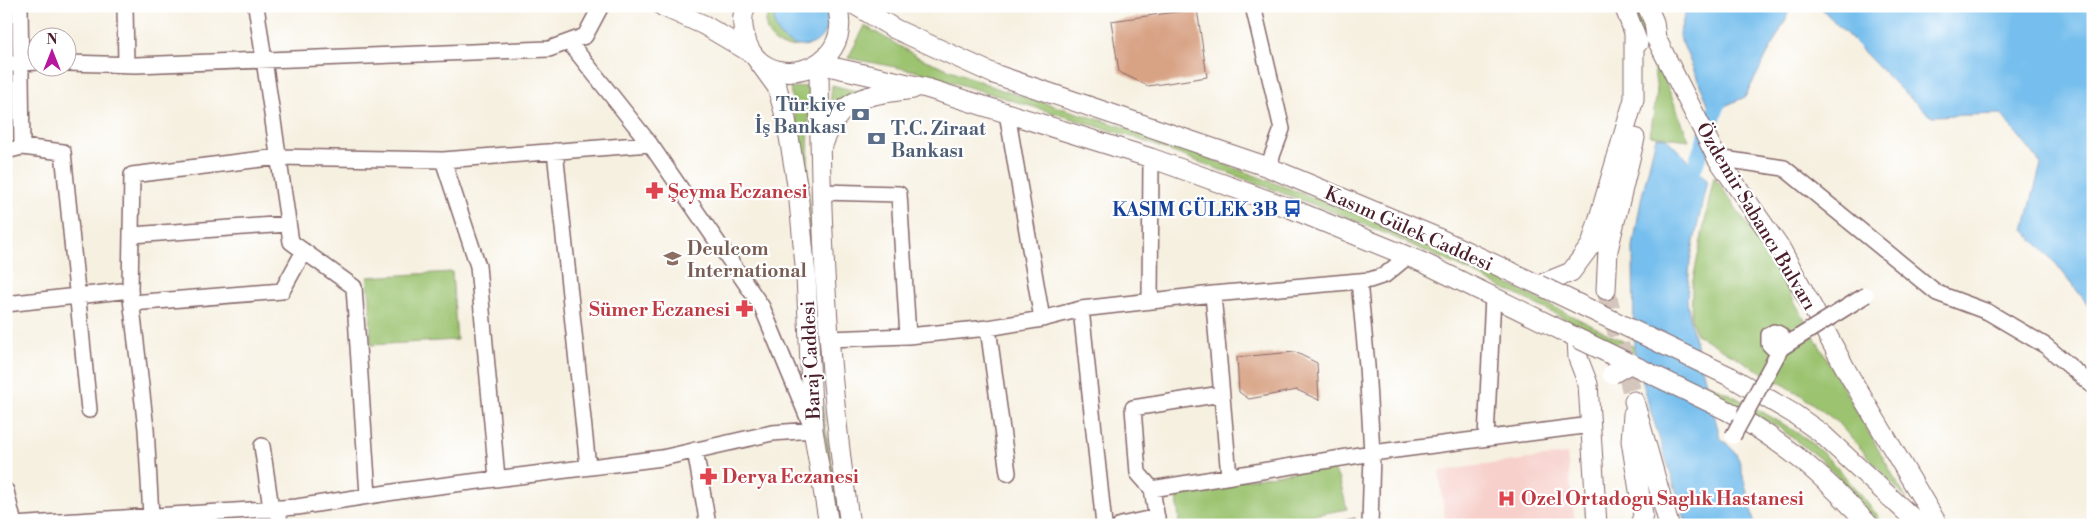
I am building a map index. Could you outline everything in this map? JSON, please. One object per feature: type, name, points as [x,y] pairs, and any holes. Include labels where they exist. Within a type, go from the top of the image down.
[{"type":"main road","points":[[662,6],[704,25],[753,54],[765,65],[779,71],[795,72],[810,69],[819,64],[834,49],[840,35],[841,18],[838,6]]},
{"type":"main road","points":[[746,6],[742,26],[746,41],[753,54]]},
{"type":"main road","name":"Kasım Gülek Caddesi","points":[[857,6],[895,29],[994,74],[1268,167],[1436,237],[1731,377],[1794,414],[1821,433],[1920,525]]},
{"type":"main road","points":[[1606,290],[1608,250],[1643,108],[1646,68],[1624,6]]},
{"type":"main road","name":"Özdemir Sabancı Bulvarı","points":[[1647,6],[1654,22],[1656,38],[1717,158],[1782,251],[1849,375],[1938,525]]},
{"type":"main road","points":[[1539,285],[1571,272],[1591,245],[1634,99],[1634,31]]},
{"type":"main road","name":"Baraj Caddesi","points":[[753,54],[777,87],[786,119],[798,191],[806,276],[813,430],[829,525]]},
{"type":"main road","name":"Baraj Caddesi","points":[[819,64],[821,192],[829,339],[839,454],[850,525]]},
{"type":"main road","name":"Kasım Gülek Caddesi","points":[[819,64],[926,88],[1151,158],[1292,209],[1408,256],[1728,411],[1788,448],[1838,492],[1869,525]]},
{"type":"main road","points":[[820,151],[830,124],[847,105],[874,94],[926,88]]},
{"type":"main road","points":[[1577,338],[1578,358],[1588,384],[1597,525]]},
{"type":"main road","points":[[1588,384],[1632,363]]},
{"type":"main road","points":[[1640,525],[1643,515],[1631,441],[1634,400],[1669,525]]},
{"type":"street","points":[[20,6],[14,63],[22,147]]},
{"type":"street","points":[[125,6],[126,65]]},
{"type":"street","points":[[256,6],[290,242],[354,287],[368,496]]},
{"type":"street","points":[[78,63],[126,65],[548,50],[585,36],[601,6]]},
{"type":"street","points":[[1253,6],[1282,129],[1268,167]]},
{"type":"street","points":[[6,491],[14,524],[151,516],[220,518],[274,508],[662,458],[772,432],[813,430],[762,307],[650,144],[569,42]]},
{"type":"street","points":[[14,63],[28,62]]},
{"type":"street","points":[[1007,113],[1042,319]]},
{"type":"street","points":[[151,516],[146,429],[131,296],[132,175],[278,157],[443,160],[650,144]]},
{"type":"street","points":[[6,151],[22,147],[64,152],[89,410]]},
{"type":"street","points":[[555,151],[588,467]]},
{"type":"street","points":[[1150,301],[1151,158]]},
{"type":"street","points":[[1717,158],[1784,168],[1937,293],[1988,312],[2046,346],[2093,386]]},
{"type":"street","points":[[443,160],[478,266],[497,478]]},
{"type":"street","points":[[821,192],[899,194],[908,336]]},
{"type":"street","points":[[132,235],[288,224]]},
{"type":"street","points":[[6,304],[79,294],[131,296],[282,291],[304,251]]},
{"type":"street","points":[[829,339],[908,336],[988,328],[1042,319],[1081,309],[1213,294],[1359,281],[1385,275],[1408,256]]},
{"type":"street","points":[[1359,281],[1367,366],[1372,453],[1370,525]]},
{"type":"street","points":[[1213,294],[1229,476]]},
{"type":"street","points":[[1733,436],[1781,348],[1866,295]]},
{"type":"street","points":[[1486,437],[1493,296]]},
{"type":"street","points":[[1081,309],[1104,525]]},
{"type":"street","points":[[988,328],[1008,473]]},
{"type":"street","points":[[1120,525],[1157,521],[1152,489],[1138,473],[1133,408],[1222,394]]},
{"type":"street","points":[[1152,489],[1372,453],[1591,425]]},
{"type":"street","points":[[262,446],[274,508],[280,525]]},
{"type":"street","points":[[695,450],[708,525]]},
{"type":"shaded area","name":"Ozel Ortadogu Saglık Hastanesi","points":[[1567,454],[1575,525],[1446,525],[1439,471]]},
{"type":"green space","points":[[771,6],[811,6],[806,43],[787,46],[772,40],[766,25]]},
{"type":"green space","points":[[1629,6],[1635,6],[1689,140],[1650,135],[1657,92],[1653,63]]},
{"type":"green space","points":[[865,26],[920,58],[1002,90],[1137,131],[1359,215],[1460,260],[1737,398],[1788,427],[1826,456],[1886,525],[1881,525],[1824,462],[1777,426],[1457,265],[1357,221],[1135,138],[916,71],[848,58]]},
{"type":"green space","points":[[832,85],[860,92],[829,118]]},
{"type":"green space","points":[[809,86],[808,182],[821,388],[826,433],[842,525],[839,525],[825,438],[819,386],[809,236],[790,88]]},
{"type":"green space","points":[[1714,176],[1768,255],[1907,500],[1836,421],[1798,393],[1696,334],[1691,318],[1692,285]]},
{"type":"green space","points":[[452,272],[457,340],[371,345],[370,298],[367,277]]},
{"type":"green space","points":[[1330,466],[1339,480],[1347,509],[1258,525],[1179,525],[1177,491]]},
{"type":"water","points":[[777,6],[825,6],[828,18],[826,29],[819,39],[810,45],[800,46],[791,44],[782,38],[776,30],[774,19]]},
{"type":"water","points":[[1687,6],[1790,6],[1786,19],[1745,97],[1718,109],[1709,106],[1679,35]]},
{"type":"water","points":[[1819,6],[2093,6],[2093,311],[2057,265],[2024,230],[2041,164],[2001,114],[1931,116],[1901,90]]},
{"type":"water","points":[[1656,137],[1666,138],[1707,180],[1690,261],[1687,300],[1691,325],[1720,437],[1735,452],[1739,460],[1755,525],[1687,525],[1649,406],[1634,349],[1633,247],[1641,200]]},
{"type":"building","points":[[1197,9],[1207,77],[1148,86],[1119,72],[1111,21]]},
{"type":"building","points":[[1295,352],[1317,363],[1319,400],[1297,390],[1249,399],[1239,392],[1237,357]]},
{"type":"building","points":[[1355,520],[1356,525],[1332,525],[1332,524]]},
{"type":"waterway","points":[[1687,187],[1724,88]]},
{"type":"tunnel","points":[[1606,290],[1634,401]]},
{"type":"place","name":"Türkiye İş Bankası","points":[[860,115]]},
{"type":"place","name":"T.C. Ziraat Bankası","points":[[877,139]]},
{"type":"place","name":"Şeyma Eczanesi","points":[[654,191]]},
{"type":"place","name":"KASIM GÜLEK 3B","points":[[1292,209]]},
{"type":"place","name":"Deulcom International","points":[[673,259]]},
{"type":"place","name":"Sümer Eczanesi","points":[[744,309]]},
{"type":"place","name":"Derya Eczanesi","points":[[708,476]]},
{"type":"place","name":"Ozel Ortadogu Saglık Hastanesi","points":[[1507,498]]}]
